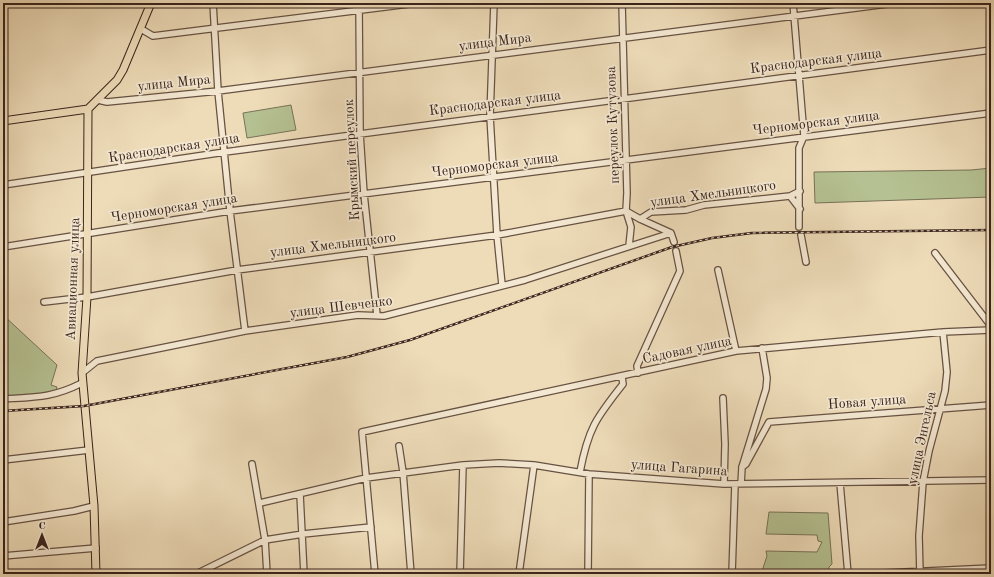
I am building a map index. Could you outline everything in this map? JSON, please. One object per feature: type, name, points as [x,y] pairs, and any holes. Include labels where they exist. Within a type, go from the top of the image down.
[{"type":"main road","points":[[3,121],[88,109],[117,80],[124,70],[151,3]]},
{"type":"main road","name":"Авиационная улица","points":[[88,109],[87,297],[82,383],[94,506],[96,574]]},
{"type":"street","points":[[213,3],[218,91],[230,211],[245,331]]},
{"type":"street","points":[[141,29],[153,36],[359,6],[416,3]]},
{"type":"street","points":[[494,3],[490,116],[497,235],[502,285]]},
{"type":"street","name":"переулок Кутузова","points":[[622,3],[626,211],[631,227],[629,246]]},
{"type":"street","points":[[793,3],[804,136],[799,148],[799,227]]},
{"type":"street","name":"улица Мира","points":[[98,100],[107,102],[218,91],[895,3]]},
{"type":"street","name":"Крымский переулок","points":[[359,6],[360,133],[364,194],[377,315]]},
{"type":"street","name":"Краснодарская улица","points":[[3,185],[88,174],[225,152],[360,133],[991,50]]},
{"type":"street","name":"Черноморская улица","points":[[3,247],[230,211],[991,113]]},
{"type":"street","name":"улица Хмельницкого","points":[[640,219],[651,212],[686,210],[704,205],[790,196],[800,191]]},
{"type":"street","name":"улица Хмельницкого","points":[[790,196],[800,209]]},
{"type":"street","points":[[626,211],[671,233],[674,242]]},
{"type":"street","name":"улица Хмельницкого","points":[[44,302],[87,297],[237,270],[497,235],[626,211]]},
{"type":"street","name":"улица Шевченко","points":[[82,373],[97,361],[245,331],[358,315],[384,316],[525,280],[671,233]]},
{"type":"street","points":[[801,235],[806,262]]},
{"type":"street","points":[[638,373],[637,366],[680,271],[676,251]]},
{"type":"street","points":[[935,253],[991,326]]},
{"type":"street","points":[[718,270],[736,351]]},
{"type":"street","name":"Садовая улица","points":[[366,478],[362,432],[622,377],[736,351],[942,332],[991,330]]},
{"type":"street","name":"улица Энгельса","points":[[920,572],[919,536],[923,482],[945,391],[946,372],[942,332]]},
{"type":"street","points":[[742,484],[742,467],[766,389],[767,378],[762,348]]},
{"type":"street","points":[[580,472],[584,449],[594,423],[623,384],[622,377]]},
{"type":"street","points":[[3,399],[42,397],[62,392],[82,383]]},
{"type":"street","points":[[723,398],[725,444],[724,484]]},
{"type":"street","name":"Новая улица","points":[[742,467],[746,464],[769,422],[991,405]]},
{"type":"street","points":[[399,446],[403,472],[411,574]]},
{"type":"street","points":[[3,460],[89,450]]},
{"type":"street","name":"улица Гагарина","points":[[260,503],[366,478],[463,464],[499,463],[534,465],[589,474],[724,484],[991,480]]},
{"type":"street","points":[[252,464],[260,503],[265,540],[267,574]]},
{"type":"street","points":[[460,574],[463,464]]},
{"type":"street","points":[[519,574],[534,465]]},
{"type":"street","points":[[588,574],[589,474]]},
{"type":"street","points":[[366,478],[374,574]]},
{"type":"street","points":[[840,483],[848,574]]},
{"type":"street","points":[[732,574],[735,484]]},
{"type":"street","points":[[300,494],[304,574]]},
{"type":"street","points":[[3,522],[74,511],[94,506]]},
{"type":"street","points":[[196,574],[265,540],[303,534],[371,527]]},
{"type":"street","points":[[3,556],[96,548]]},
{"type":"street","points":[[862,574],[991,568]]},
{"type":"green space","points":[[291,105],[296,130],[247,138],[243,113]]},
{"type":"green space","points":[[991,168],[991,197],[815,203],[814,172],[971,170]]},
{"type":"green space","points":[[3,315],[57,365],[51,385],[57,387],[56,391],[42,394],[3,396]]},
{"type":"green space","points":[[769,512],[828,513],[832,564],[829,567],[828,574],[761,574],[767,556],[766,551],[817,552],[822,542],[818,541],[817,535],[766,534]]},
{"type":"railway","points":[[3,411],[84,406],[347,357],[410,340],[672,247],[712,238],[752,233],[991,230]]}]
